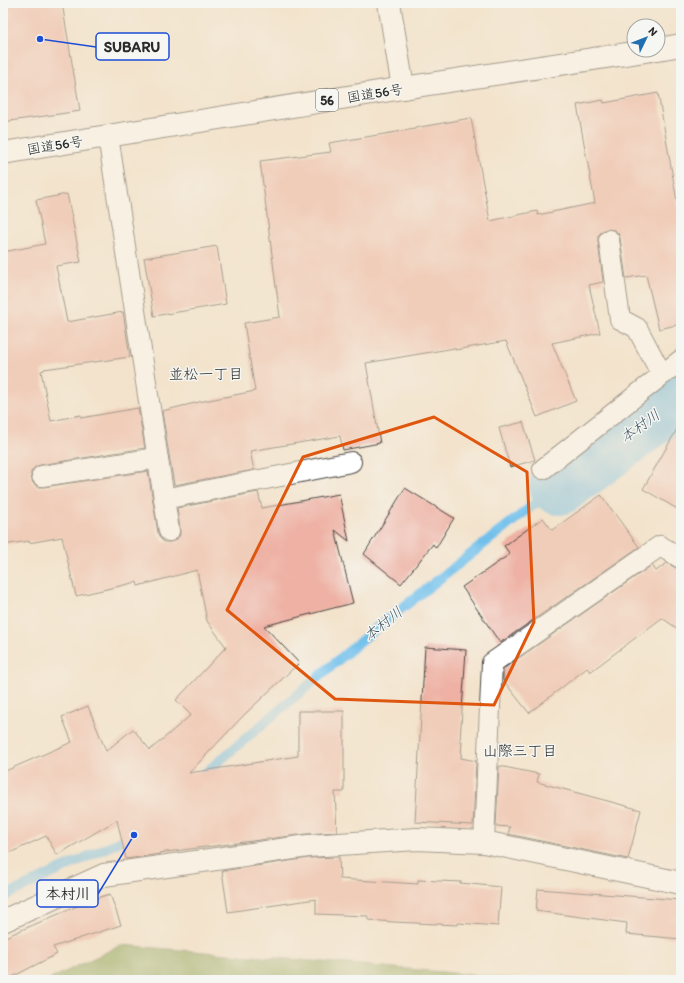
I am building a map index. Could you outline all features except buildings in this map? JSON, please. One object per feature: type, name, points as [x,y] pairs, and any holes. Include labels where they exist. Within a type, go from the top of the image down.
[{"type":"main road","points":[[389,3],[403,88]]},
{"type":"main road","points":[[666,48],[681,45]]},
{"type":"main road","name":"国道56号","points":[[3,153],[403,88],[626,54]]},
{"type":"main road","points":[[3,921],[104,875],[308,846],[417,839],[484,842],[681,882]]},
{"type":"lane","points":[[108,136],[169,531]]},
{"type":"lane","points":[[608,240],[620,319],[637,328],[662,375]]},
{"type":"lane","points":[[544,469],[681,360]]},
{"type":"lane","points":[[42,476],[158,458]]},
{"type":"lane","points":[[164,499],[351,462]]},
{"type":"lane","points":[[484,842],[492,663],[660,546],[681,558]]},
{"type":"highlighted area","points":[[434,417],[527,472],[534,622],[494,705],[335,699],[227,610],[303,457]]},
{"type":"green space","points":[[121,945],[478,975],[519,980],[48,980]]},
{"type":"waterway","name":"本村川","points":[[559,485],[681,395]]},
{"type":"waterway","name":"本村川","points":[[198,779],[369,634],[559,485]]},
{"type":"waterway","name":"本村川","points":[[3,897],[133,835]]},
{"type":"place","name":"SUBARU","points":[[40,39]]},
{"type":"place","name":"本村川","points":[[134,835]]},
{"type":"district","name":"並松一丁目","points":[[206,374]]},
{"type":"district","name":"山際三丁目","points":[[520,751]]}]
